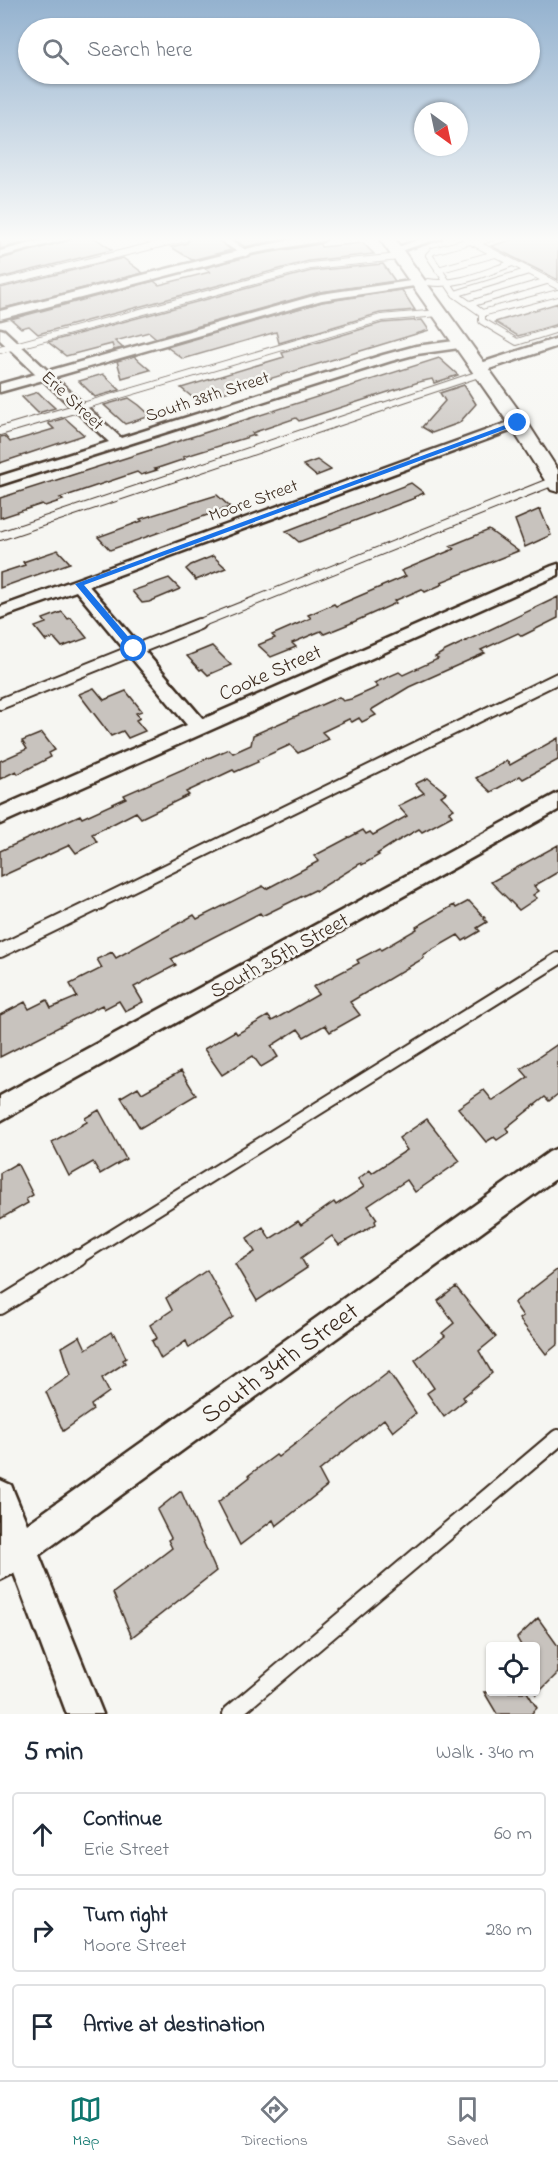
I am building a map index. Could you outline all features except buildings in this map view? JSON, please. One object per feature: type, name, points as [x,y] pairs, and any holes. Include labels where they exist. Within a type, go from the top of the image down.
[{"type":"main road","points":[[443,318],[518,423],[556,483]]},
{"type":"street","points":[[0,388],[247,318]]},
{"type":"street","name":"Erie Street","points":[[0,333],[119,444]]},
{"type":"street","points":[[480,371],[558,342]]},
{"type":"street","name":"South 38th Street","points":[[0,481],[387,358],[416,350],[462,344]]},
{"type":"street","name":"Moore Street","points":[[0,613],[518,423]]},
{"type":"street","name":"Cooke Street","points":[[0,816],[558,569]]},
{"type":"street","points":[[79,584],[200,728]]},
{"type":"street","name":"South 35th Street","points":[[0,1109],[558,801]]},
{"type":"street","name":"South 34th Street","points":[[10,1555],[558,1161]]},
{"type":"street","points":[[0,1496],[10,1555],[84,1714]]},
{"type":"lane","points":[[0,350],[118,318]]},
{"type":"lane","points":[[0,431],[381,318]]},
{"type":"lane","points":[[482,318],[482,321],[517,342],[558,328]]},
{"type":"lane","points":[[0,536],[480,371]]},
{"type":"lane","points":[[0,704],[556,483]]},
{"type":"lane","points":[[0,951],[558,678]]},
{"type":"lane","points":[[0,1306],[558,959]]},
{"type":"lane","points":[[231,1714],[558,1438]]},
{"type":"route","points":[[134,649],[79,584],[518,423]]}]
